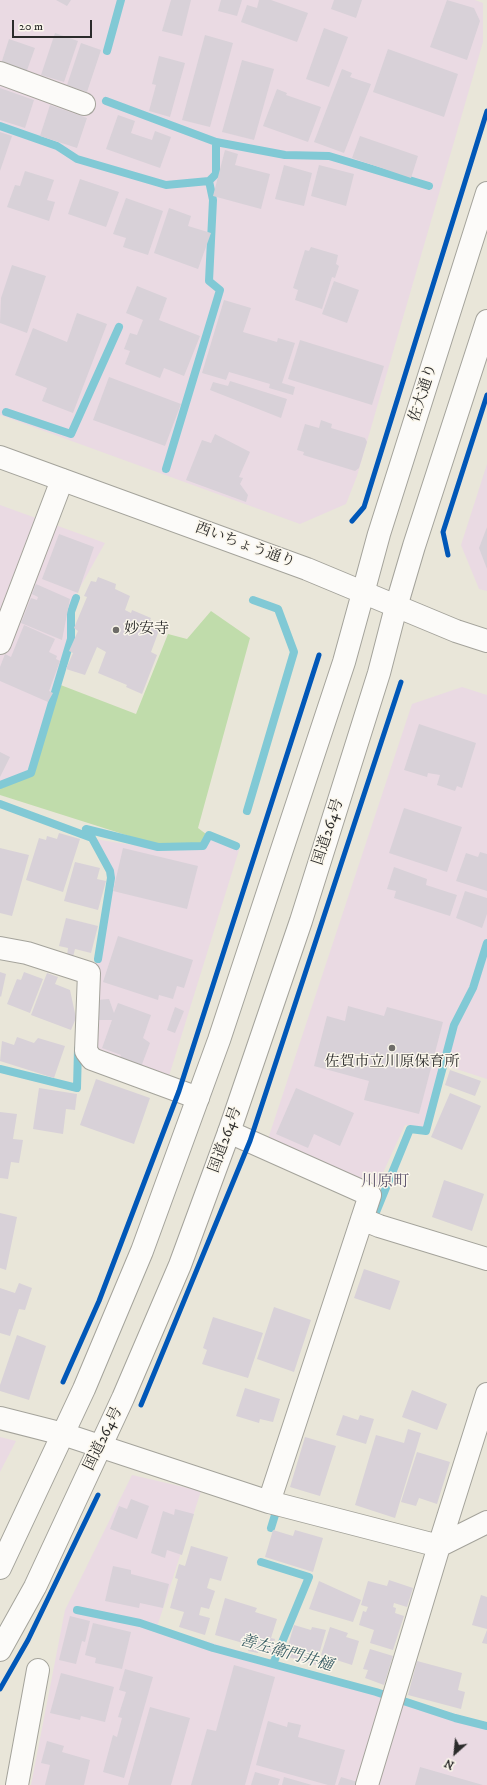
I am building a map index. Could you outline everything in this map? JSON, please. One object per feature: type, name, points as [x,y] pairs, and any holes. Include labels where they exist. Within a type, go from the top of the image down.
[{"type":"main road","points":[[0,73],[84,104]]},
{"type":"main road","name":"佐大通り","points":[[363,593],[379,534],[487,193]]},
{"type":"main road","points":[[396,607],[414,546],[487,321]]},
{"type":"main road","name":"西いちょう通り","points":[[0,456],[307,569],[396,607],[487,641]]},
{"type":"main road","points":[[0,643],[62,480]]},
{"type":"main road","points":[[0,1568],[84,1389],[142,1251],[198,1098],[342,670],[363,593]]},
{"type":"main road","name":"国道264号","points":[[0,1650],[35,1587],[99,1447],[124,1398],[180,1265],[229,1132],[301,921],[379,672],[396,607]]},
{"type":"main road","points":[[0,948],[27,953],[89,973],[86,1051],[92,1059],[198,1098]]},
{"type":"main road","points":[[229,1132],[370,1194],[371,1223],[269,1502]]},
{"type":"main road","points":[[371,1223],[487,1259]]},
{"type":"main road","points":[[367,1785],[439,1546],[487,1394]]},
{"type":"main road","points":[[0,1418],[63,1434],[269,1502],[439,1546],[487,1522]]},
{"type":"main road","points":[[17,1785],[38,1670]]},
{"type":"main road","points":[[0,1779],[12,1785]]},
{"type":"shaded area","points":[[0,0],[475,0],[483,3],[483,42],[357,476],[346,504],[300,524],[0,415]]},
{"type":"shaded area","points":[[487,464],[487,591],[479,589],[461,545]]},
{"type":"shaded area","points":[[0,505],[105,543],[74,598],[70,612],[69,638],[29,772],[0,783]]},
{"type":"shaded area","points":[[462,687],[487,695],[487,1079],[447,1066],[428,1129],[405,1125],[375,1190],[268,1139],[412,704]]},
{"type":"shaded area","points":[[210,837],[239,850],[164,1092],[83,1058],[108,874],[88,838],[158,849],[205,847]]},
{"type":"shaded area","points":[[0,1437],[16,1441],[0,1472]]},
{"type":"shaded area","points":[[132,1475],[201,1491],[157,1627],[487,1723],[487,1785],[31,1785],[65,1610]]},
{"type":"green space","points":[[211,611],[250,638],[198,828],[210,837],[205,847],[151,843],[0,795],[0,787],[32,774],[58,684],[136,714],[168,634],[187,639]]},
{"type":"building","points":[[56,0],[71,0],[67,6]]},
{"type":"building","points":[[171,0],[191,0],[182,36],[162,31]]},
{"type":"building","points":[[221,0],[242,0],[237,16],[218,11]]},
{"type":"building","points":[[259,0],[271,0],[308,13],[297,42],[241,22],[247,5],[257,8]]},
{"type":"building","points":[[334,0],[362,0],[356,18],[331,9]]},
{"type":"building","points":[[447,0],[474,8],[480,21],[467,60],[430,47]]},
{"type":"building","points":[[324,28],[348,37],[329,87],[306,79]]},
{"type":"building","points":[[55,33],[78,41],[64,82],[41,75]]},
{"type":"building","points":[[205,35],[233,43],[210,127],[182,120]]},
{"type":"building","points":[[9,39],[35,48],[26,73],[1,64]]},
{"type":"building","points":[[81,43],[101,50],[87,92],[67,85]]},
{"type":"building","points":[[388,49],[458,74],[444,117],[373,92]]},
{"type":"building","points":[[159,56],[185,63],[170,117],[149,111],[156,85],[152,84]]},
{"type":"building","points":[[242,60],[274,69],[254,140],[222,132]]},
{"type":"building","points":[[342,69],[352,73],[350,77],[371,84],[344,153],[314,142]]},
{"type":"building","points":[[0,88],[34,100],[25,128],[0,120]]},
{"type":"building","points":[[277,89],[287,93],[286,95],[321,107],[308,142],[263,126]]},
{"type":"building","points":[[50,105],[87,118],[77,148],[40,136]]},
{"type":"building","points":[[118,115],[135,121],[131,133],[152,140],[155,131],[171,137],[160,168],[106,149]]},
{"type":"building","points":[[0,132],[12,136],[0,171]]},
{"type":"building","points":[[360,136],[418,156],[411,178],[352,158]]},
{"type":"building","points":[[225,150],[238,154],[235,165],[270,174],[261,209],[213,196]]},
{"type":"building","points":[[284,165],[312,173],[304,206],[275,199]]},
{"type":"building","points":[[319,165],[354,174],[346,206],[311,196]]},
{"type":"building","points":[[25,171],[54,180],[47,200],[55,202],[49,221],[7,207],[15,185],[20,186]]},
{"type":"building","points":[[80,179],[119,192],[106,227],[68,214]]},
{"type":"building","points":[[126,198],[163,211],[148,255],[123,247],[126,238],[113,234]]},
{"type":"building","points":[[169,208],[191,216],[188,226],[211,233],[198,269],[154,253]]},
{"type":"building","points":[[311,247],[338,255],[336,264],[339,266],[335,278],[332,277],[322,309],[295,300],[298,290],[293,288],[305,250],[309,251]]},
{"type":"building","points":[[12,265],[46,276],[27,333],[0,323],[1,298]]},
{"type":"building","points":[[334,281],[359,290],[347,323],[322,314]]},
{"type":"building","points":[[137,286],[167,298],[159,320],[200,336],[184,376],[164,368],[160,378],[125,364],[130,351],[124,349],[130,333],[137,335],[143,320],[126,313]]},
{"type":"building","points":[[224,300],[251,308],[243,332],[277,342],[278,338],[295,343],[282,383],[295,387],[293,395],[269,388],[270,384],[229,372],[226,380],[202,373]]},
{"type":"building","points":[[77,313],[107,324],[73,413],[42,401],[47,388],[15,375],[33,328],[67,342]]},
{"type":"building","points":[[300,340],[384,366],[372,405],[288,379]]},
{"type":"building","points":[[109,377],[181,404],[165,446],[93,420]]},
{"type":"building","points":[[230,381],[287,399],[281,418],[210,390],[213,382],[228,386]]},
{"type":"building","points":[[321,420],[332,424],[331,428],[365,438],[367,442],[359,468],[355,471],[303,455],[304,452],[297,450],[305,424],[319,428]]},
{"type":"building","points":[[215,434],[250,452],[239,477],[243,478],[240,484],[248,495],[246,502],[186,480],[202,440],[211,443]]},
{"type":"building","points":[[487,527],[487,569],[479,548]]},
{"type":"building","points":[[59,534],[94,547],[78,593],[42,579]]},
{"type":"building","points":[[98,577],[116,584],[115,589],[130,596],[125,610],[131,613],[132,610],[151,618],[150,620],[161,625],[151,652],[157,655],[142,694],[126,687],[127,685],[98,673],[106,652],[97,647],[85,675],[66,669],[73,653],[69,651],[78,631],[74,628],[87,597],[84,596],[91,581],[96,582]]},
{"type":"building","points":[[36,584],[70,599],[62,640],[21,623],[31,598],[37,600],[38,597],[32,594]]},
{"type":"building","points":[[24,625],[55,639],[49,652],[57,656],[56,659],[60,661],[49,691],[53,693],[48,702],[0,681],[0,667],[5,654],[11,657]]},
{"type":"building","points":[[419,724],[476,743],[462,788],[457,786],[455,791],[437,785],[440,775],[428,773],[427,777],[404,770]]},
{"type":"building","points":[[0,752],[10,757],[0,777]]},
{"type":"building","points":[[404,808],[462,827],[447,872],[389,853]]},
{"type":"building","points":[[59,833],[80,839],[63,892],[26,880],[39,838],[46,840],[47,836],[57,839]]},
{"type":"building","points":[[0,848],[29,855],[12,916],[0,913]]},
{"type":"building","points":[[123,848],[198,866],[187,909],[113,891]]},
{"type":"building","points":[[480,852],[487,854],[487,891],[456,881],[466,853],[478,857]]},
{"type":"building","points":[[75,862],[100,868],[97,879],[106,881],[98,910],[64,901]]},
{"type":"building","points":[[394,867],[427,879],[426,885],[457,895],[450,916],[394,898],[396,891],[387,889]]},
{"type":"building","points":[[465,891],[487,898],[487,914],[482,928],[456,918]]},
{"type":"building","points":[[66,918],[98,926],[91,953],[75,949],[73,957],[67,956],[68,948],[59,946]]},
{"type":"building","points":[[118,936],[193,960],[184,988],[177,986],[173,999],[159,995],[158,1000],[103,982]]},
{"type":"building","points":[[0,972],[6,974],[1,997],[0,996]]},
{"type":"building","points":[[24,972],[43,979],[30,1013],[7,1004],[17,979],[21,980]]},
{"type":"building","points":[[47,973],[58,977],[55,984],[70,990],[76,1018],[71,1030],[31,1015]]},
{"type":"building","points":[[109,999],[114,1013],[118,1003],[151,1015],[143,1038],[150,1043],[141,1067],[119,1060],[121,1055],[102,1048],[112,1020],[97,1020],[96,1000]]},
{"type":"building","points":[[348,1006],[384,1016],[387,1007],[443,1022],[419,1114],[364,1100],[369,1081],[314,1066],[327,1016],[345,1021]]},
{"type":"building","points":[[175,1007],[184,1011],[175,1033],[167,1030]]},
{"type":"building","points":[[17,1037],[34,1043],[38,1038],[65,1046],[54,1078],[0,1061],[2,1041],[14,1045]]},
{"type":"building","points":[[450,1070],[481,1081],[475,1096],[445,1085]]},
{"type":"building","points":[[96,1079],[150,1098],[134,1144],[80,1125]]},
{"type":"building","points":[[39,1088],[77,1094],[75,1110],[66,1109],[63,1134],[33,1129]]},
{"type":"building","points":[[296,1088],[354,1113],[340,1146],[314,1134],[308,1148],[276,1134]]},
{"type":"building","points":[[450,1093],[481,1106],[462,1150],[431,1137]]},
{"type":"building","points":[[0,1112],[17,1114],[13,1139],[23,1140],[19,1163],[11,1162],[8,1179],[0,1178]]},
{"type":"building","points":[[444,1180],[484,1194],[472,1231],[432,1217]]},
{"type":"building","points":[[0,1213],[17,1217],[6,1270],[0,1268]]},
{"type":"building","points":[[364,1269],[400,1281],[390,1310],[354,1298]]},
{"type":"building","points":[[19,1283],[32,1288],[25,1310],[19,1309],[10,1336],[0,1333],[0,1288],[15,1293]]},
{"type":"building","points":[[274,1307],[311,1320],[294,1372],[257,1359]]},
{"type":"building","points":[[213,1317],[263,1333],[248,1378],[202,1364],[207,1350],[203,1348]]},
{"type":"building","points":[[17,1335],[46,1346],[29,1400],[0,1391],[0,1385]]},
{"type":"building","points":[[245,1388],[280,1399],[273,1422],[260,1419],[259,1423],[236,1416]]},
{"type":"building","points":[[412,1390],[447,1404],[437,1430],[402,1417]]},
{"type":"building","points":[[343,1415],[358,1420],[360,1415],[374,1419],[366,1444],[336,1435]]},
{"type":"building","points":[[408,1429],[421,1433],[395,1518],[355,1505],[376,1435],[404,1443]]},
{"type":"building","points":[[305,1437],[336,1446],[320,1496],[290,1487]]},
{"type":"building","points":[[417,1452],[450,1462],[437,1504],[419,1498],[416,1506],[401,1502]]},
{"type":"building","points":[[131,1499],[149,1506],[137,1539],[110,1529],[119,1506],[127,1509]]},
{"type":"building","points":[[175,1509],[194,1514],[182,1555],[167,1550],[165,1558],[151,1553],[163,1511],[174,1515]]},
{"type":"building","points":[[273,1530],[293,1536],[295,1530],[323,1538],[313,1572],[265,1557]]},
{"type":"building","points":[[191,1546],[228,1557],[221,1581],[210,1578],[207,1588],[215,1591],[209,1609],[201,1607],[199,1615],[210,1618],[205,1635],[179,1627],[184,1612],[170,1608],[178,1579],[175,1578],[179,1564],[185,1566]]},
{"type":"building","points":[[113,1566],[131,1570],[131,1574],[169,1584],[163,1608],[140,1603],[139,1608],[105,1601]]},
{"type":"building","points":[[389,1580],[413,1588],[407,1607],[394,1603],[393,1607],[396,1608],[395,1613],[404,1616],[393,1650],[370,1643],[374,1630],[359,1625],[363,1611],[366,1612],[368,1607],[361,1605],[368,1581],[387,1586]]},
{"type":"building","points":[[319,1581],[361,1600],[353,1622],[309,1609]]},
{"type":"building","points":[[481,1595],[487,1597],[487,1629],[472,1625]]},
{"type":"building","points":[[225,1598],[257,1608],[255,1612],[277,1619],[271,1638],[275,1639],[271,1652],[259,1648],[258,1653],[248,1651],[250,1645],[215,1635]]},
{"type":"building","points":[[70,1616],[90,1621],[85,1642],[82,1641],[76,1664],[59,1660]]},
{"type":"building","points":[[93,1623],[131,1632],[122,1669],[95,1663],[96,1658],[85,1655]]},
{"type":"building","points":[[294,1625],[311,1630],[312,1627],[326,1630],[316,1665],[285,1656]]},
{"type":"building","points":[[330,1627],[348,1633],[346,1637],[359,1641],[352,1665],[321,1655]]},
{"type":"building","points":[[487,1630],[487,1644],[482,1643]]},
{"type":"building","points":[[370,1649],[393,1656],[384,1685],[365,1678],[368,1670],[363,1669]]},
{"type":"building","points":[[417,1661],[462,1673],[458,1690],[465,1692],[461,1709],[408,1695]]},
{"type":"building","points":[[234,1665],[275,1677],[245,1785],[191,1785],[207,1729],[216,1731]]},
{"type":"building","points":[[125,1669],[153,1677],[124,1778],[103,1772],[113,1735],[117,1737],[122,1718],[118,1717],[126,1692],[119,1690]]},
{"type":"building","points":[[61,1673],[114,1687],[105,1722],[81,1716],[80,1720],[50,1713]]},
{"type":"building","points":[[150,1707],[190,1718],[171,1785],[128,1785]]},
{"type":"building","points":[[268,1721],[287,1727],[288,1722],[301,1725],[298,1737],[345,1750],[335,1785],[328,1785],[256,1765]]},
{"type":"building","points":[[47,1741],[64,1746],[62,1752],[90,1760],[84,1785],[45,1785],[50,1765],[41,1763]]},
{"type":"building","points":[[420,1767],[483,1785],[415,1785]]},
{"type":"building","points":[[255,1772],[280,1779],[278,1785],[251,1785]]},
{"type":"building","points":[[284,1777],[312,1785],[282,1785]]},
{"type":"building","points":[[341,1777],[361,1783],[360,1785],[338,1785]]},
{"type":"waterway","points":[[107,51],[121,0]]},
{"type":"waterway","points":[[106,101],[216,142],[285,155],[329,156],[429,186]]},
{"type":"waterway","points":[[0,126],[57,146],[77,159],[166,185],[209,181],[216,174],[216,142]]},
{"type":"waterway","points":[[166,469],[220,290],[209,281],[213,200],[209,181]]},
{"type":"waterway","points":[[6,412],[71,434],[119,327]]},
{"type":"waterway","points":[[0,785],[31,773],[71,639],[71,612],[76,598]]},
{"type":"waterway","points":[[247,811],[294,652],[278,609],[253,600]]},
{"type":"waterway","points":[[0,804],[92,838],[86,829],[158,847],[203,846],[209,835],[236,846]]},
{"type":"waterway","points":[[92,838],[110,871],[111,878],[98,959]]},
{"type":"waterway","points":[[372,1222],[410,1129],[426,1131],[454,1025],[473,988],[487,943]]},
{"type":"waterway","points":[[0,1069],[77,1088],[78,1049]]},
{"type":"waterway","points":[[271,1528],[275,1515]]},
{"type":"waterway","points":[[261,1562],[309,1577],[273,1664]]},
{"type":"waterway","name":"善左衛門井樋","points":[[77,1610],[140,1623],[213,1648],[376,1692],[455,1718],[487,1726]]},
{"type":"cycle path","points":[[352,521],[364,507],[487,111]]},
{"type":"cycle path","points":[[448,555],[443,532],[487,395]]},
{"type":"cycle path","points":[[63,1382],[99,1301],[179,1091],[319,655]]},
{"type":"cycle path","points":[[141,1405],[250,1141],[401,682]]},
{"type":"cycle path","points":[[0,1689],[28,1640],[98,1495]]},
{"type":"place","name":"妙安寺","points":[[116,630]]},
{"type":"place","name":"佐賀市立川原保育所","points":[[392,1048]]},
{"type":"district","name":"川原町","points":[[385,1183]]}]
